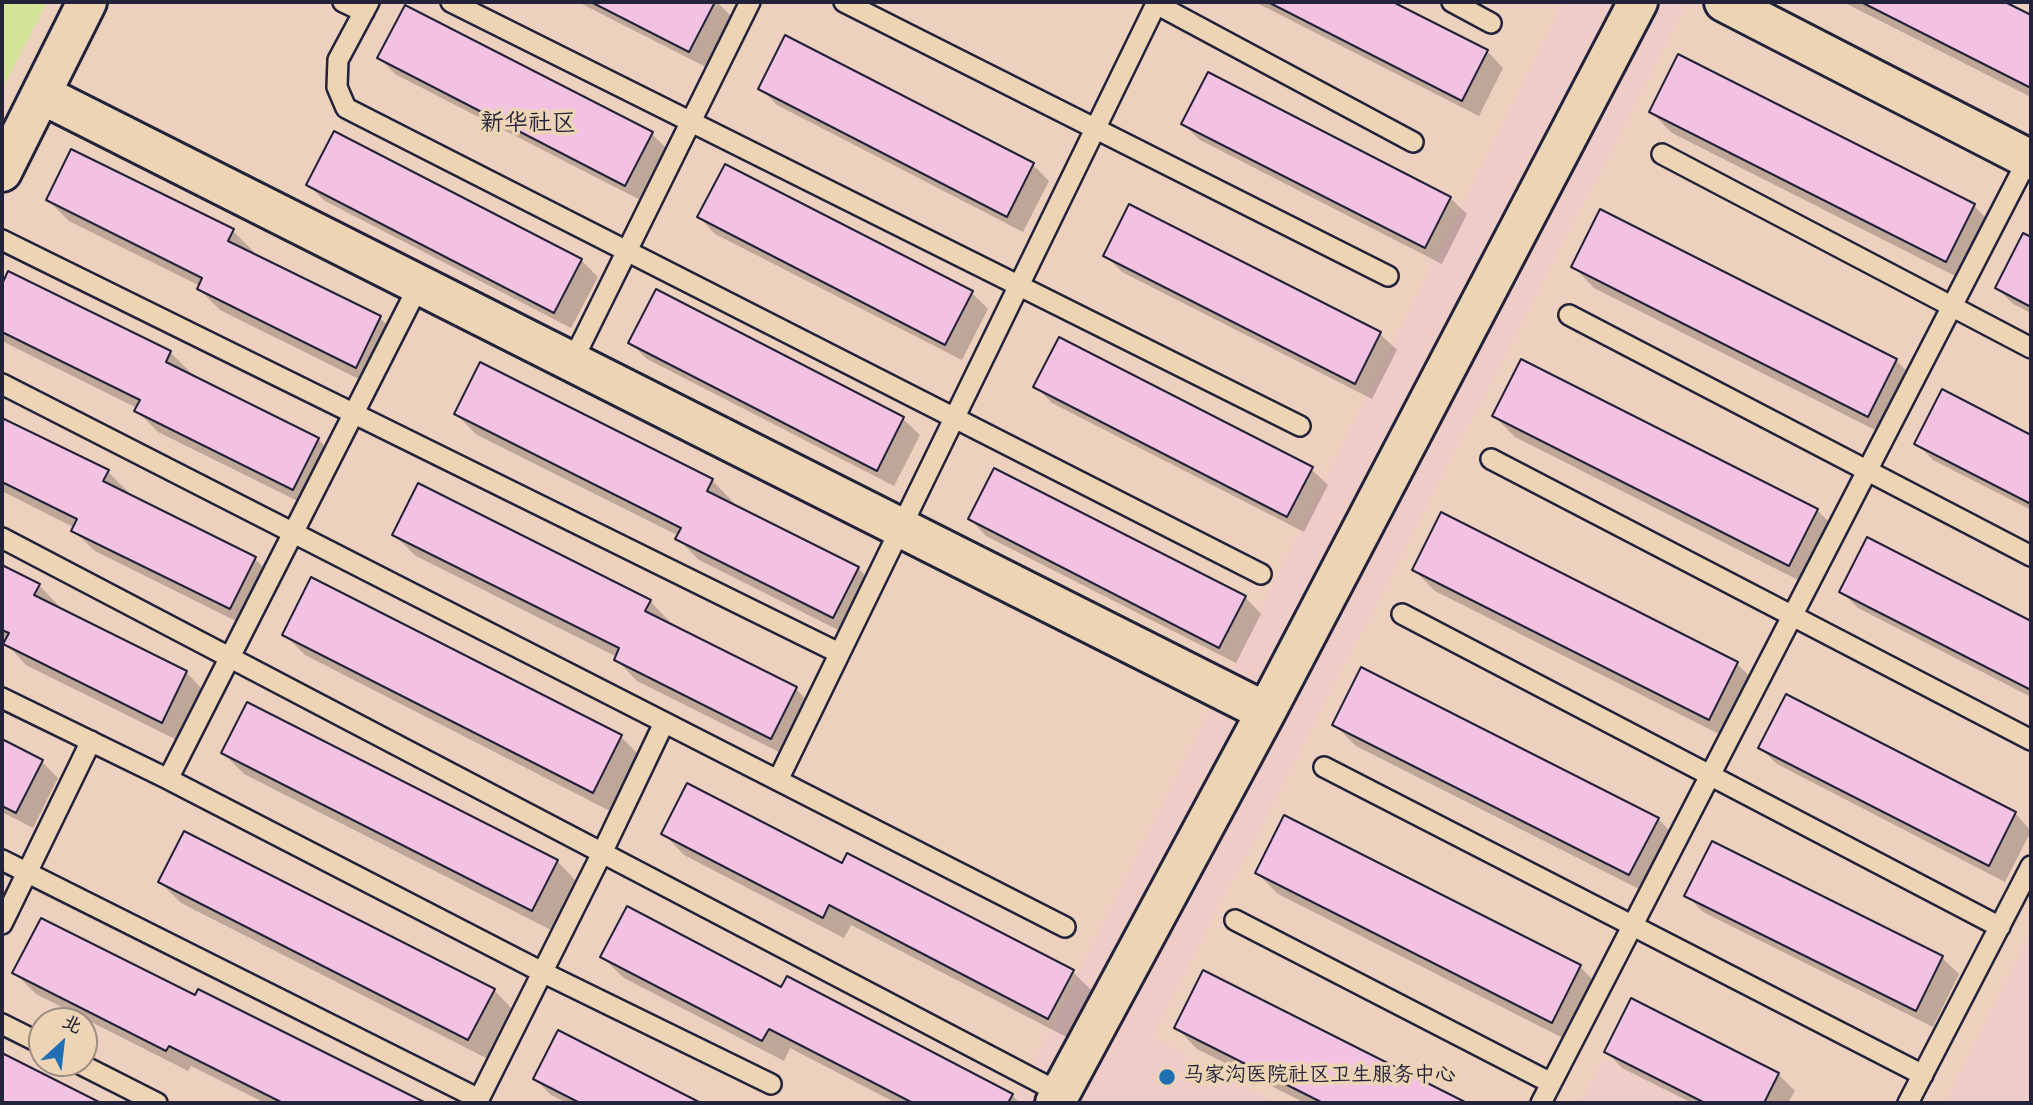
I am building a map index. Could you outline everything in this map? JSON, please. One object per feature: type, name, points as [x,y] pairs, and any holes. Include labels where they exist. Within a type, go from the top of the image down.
[{"type":"street","points":[[2,172],[87,2]]},
{"type":"street","points":[[1057,1098],[1266,712],[1638,2]]},
{"type":"street","points":[[1724,2],[2030,157]]},
{"type":"street","points":[[41,94],[1266,712]]},
{"type":"lane","points":[[343,2],[367,7],[338,60],[337,87],[346,108],[1261,574]]},
{"type":"lane","points":[[451,2],[1300,426]]},
{"type":"lane","points":[[572,362],[750,2]]},
{"type":"lane","points":[[844,2],[1388,276]]},
{"type":"lane","points":[[1452,2],[1491,23]]},
{"type":"lane","points":[[778,780],[1156,3],[1413,142]]},
{"type":"lane","points":[[1662,154],[2031,348]]},
{"type":"lane","points":[[1541,1103],[2030,157]]},
{"type":"lane","points":[[2,240],[839,653]]},
{"type":"lane","points":[[168,779],[419,285]]},
{"type":"lane","points":[[1569,315],[2031,556]]},
{"type":"lane","points":[[2,384],[1065,928]]},
{"type":"lane","points":[[1491,459],[2031,740]]},
{"type":"lane","points":[[2,538],[602,853],[1057,1098]]},
{"type":"lane","points":[[1402,614],[2000,927]]},
{"type":"lane","points":[[2,698],[168,779],[542,972],[771,1084]]},
{"type":"lane","points":[[2,860],[478,1101],[664,723]]},
{"type":"lane","points":[[2,925],[91,741]]},
{"type":"lane","points":[[1324,767],[1923,1075]]},
{"type":"lane","points":[[1908,1103],[2031,866]]},
{"type":"lane","points":[[1235,920],[1551,1083]]},
{"type":"lane","points":[[2,1024],[28,1037]]},
{"type":"lane","points":[[98,1073],[157,1103]]},
{"type":"shaded area","points":[[1563,2],[1688,2],[1152,1037],[1278,1103],[1014,1103]]},
{"type":"shaded area","points":[[2031,932],[2031,1103],[1944,1103]]},
{"type":"shaded area","points":[[1604,1058],[1692,1103],[1580,1103]]},
{"type":"green space","points":[[2,2],[47,2],[2,90]]},
{"type":"building","points":[[591,2],[715,2],[689,52]]},
{"type":"building","points":[[1268,2],[1393,2],[1488,50],[1462,101]]},
{"type":"building","points":[[1861,2],[2005,2],[2031,15],[2031,88]]},
{"type":"building","points":[[405,5],[653,132],[625,186],[377,58]]},
{"type":"building","points":[[785,35],[1034,163],[1007,217],[758,89]]},
{"type":"building","points":[[1678,54],[1975,204],[1946,262],[1649,112]]},
{"type":"building","points":[[1208,72],[1451,197],[1425,248],[1181,124]]},
{"type":"building","points":[[334,131],[582,259],[554,313],[306,185]]},
{"type":"building","points":[[71,149],[234,229],[228,241],[381,316],[356,368],[197,289],[202,278],[46,200]]},
{"type":"building","points":[[725,164],[973,291],[945,345],[697,217]]},
{"type":"building","points":[[1129,204],[1381,332],[1355,384],[1103,256]]},
{"type":"building","points":[[1600,209],[1897,359],[1868,417],[1571,267]]},
{"type":"building","points":[[2023,233],[2031,237],[2031,307],[1995,288]]},
{"type":"building","points":[[8,271],[171,351],[166,362],[319,438],[293,490],[134,411],[140,400],[2,332],[2,284]]},
{"type":"building","points":[[656,289],[904,417],[877,471],[628,343]]},
{"type":"building","points":[[1059,337],[1313,467],[1287,517],[1033,387]]},
{"type":"building","points":[[1521,359],[1818,509],[1789,566],[1492,416]]},
{"type":"building","points":[[480,362],[713,479],[707,491],[859,567],[833,618],[675,539],[681,528],[454,414]]},
{"type":"building","points":[[1942,389],[2031,435],[2031,504],[1914,444]]},
{"type":"building","points":[[2,418],[109,470],[103,481],[256,557],[230,609],[71,531],[77,519],[2,482]]},
{"type":"building","points":[[994,468],[1246,596],[1219,648],[968,519]]},
{"type":"building","points":[[418,483],[651,600],[645,611],[797,687],[771,739],[614,660],[619,648],[392,535]]},
{"type":"building","points":[[1441,512],[1738,662],[1709,720],[1412,570]]},
{"type":"building","points":[[1867,537],[2031,621],[2031,690],[1839,592]]},
{"type":"building","points":[[2,565],[40,584],[34,595],[187,671],[162,723],[3,644],[9,633],[2,630]]},
{"type":"building","points":[[311,577],[622,735],[593,793],[282,635]]},
{"type":"building","points":[[1361,667],[1659,818],[1629,875],[1332,725]]},
{"type":"building","points":[[1786,694],[2016,812],[1989,866],[1758,748]]},
{"type":"building","points":[[247,702],[558,860],[532,911],[221,753]]},
{"type":"building","points":[[2,739],[43,760],[16,813],[2,806]]},
{"type":"building","points":[[687,783],[842,863],[847,853],[1074,970],[1048,1019],[829,905],[823,918],[661,834]]},
{"type":"building","points":[[1284,815],[1581,965],[1552,1023],[1255,873]]},
{"type":"building","points":[[184,831],[495,989],[468,1040],[158,882]]},
{"type":"building","points":[[1712,841],[1943,956],[1916,1011],[1684,896]]},
{"type":"building","points":[[627,906],[781,987],[787,976],[1013,1094],[1008,1103],[913,1103],[769,1029],[762,1041],[600,957]]},
{"type":"building","points":[[41,918],[195,995],[198,989],[426,1103],[283,1103],[169,1046],[166,1051],[98,1017],[98,1007],[79,1007],[12,973]]},
{"type":"building","points":[[1203,970],[1467,1103],[1323,1103],[1174,1028]]},
{"type":"building","points":[[1631,998],[1779,1073],[1764,1103],[1705,1103],[1604,1052]]},
{"type":"building","points":[[558,1030],[701,1103],[580,1103],[533,1079]]},
{"type":"building","points":[[2,1053],[28,1066],[28,1077],[50,1077],[101,1103],[2,1103]]},
{"type":"place","name":"马家沟医院社区卫生服务中心","points":[[1167,1077]]},
{"type":"district","name":"新华社区","points":[[528,125]]}]
